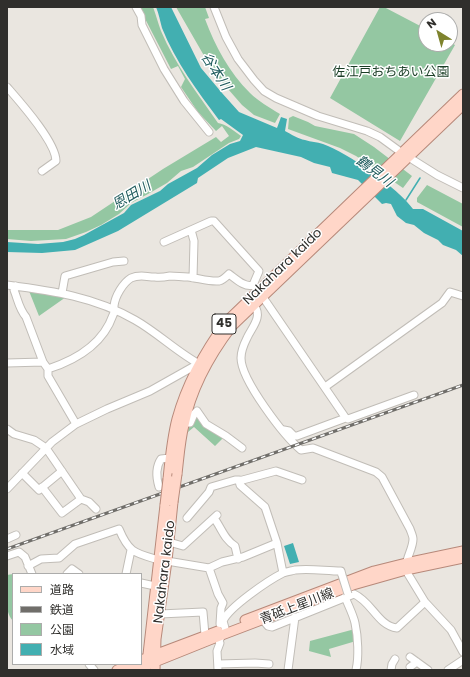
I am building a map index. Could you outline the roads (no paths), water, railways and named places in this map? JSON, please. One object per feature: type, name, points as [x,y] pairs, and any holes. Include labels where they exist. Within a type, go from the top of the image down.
[{"type":"main road","name":"Nakahara kaido","points":[[403,157],[463,94]]},
{"type":"main road","name":"Nakahara kaido","points":[[150,663],[160,614],[163,561],[169,504],[177,474],[184,424],[190,402],[198,383],[202,365],[211,343],[227,321],[258,291],[403,157],[463,105]]},
{"type":"main road","name":"Nakahara kaido","points":[[150,663],[155,586],[169,542],[168,479],[177,420],[185,393],[202,365],[239,319],[254,305],[258,291]]},
{"type":"main road","name":"青砥上星川線","points":[[136,670],[205,635],[263,620],[406,566],[463,551]]},
{"type":"main road","name":"青砥上星川線","points":[[150,663],[222,631],[350,579],[374,571],[463,558]]},
{"type":"main road","points":[[117,670],[130,665]]},
{"type":"street","points":[[136,7],[141,16],[142,25],[164,69],[184,101],[209,132]]},
{"type":"street","points":[[214,7],[226,37],[238,59],[264,91],[276,98],[318,116],[380,137],[403,157],[463,188]]},
{"type":"street","points":[[7,87],[25,108],[48,140],[56,157],[56,161],[42,171]]},
{"type":"street","points":[[164,242],[214,221],[259,271],[258,291]]},
{"type":"street","points":[[191,230],[194,240],[193,278]]},
{"type":"street","points":[[62,293],[65,276],[113,262],[124,261]]},
{"type":"street","points":[[48,369],[77,357],[106,332],[114,313],[114,306],[118,292],[130,279],[138,275],[145,275],[154,277],[171,276],[193,278],[210,281],[218,280],[229,274],[258,291],[325,387],[344,417]]},
{"type":"street","points":[[7,285],[62,293],[101,303],[136,321],[202,365],[150,391],[76,424],[46,448],[7,489]]},
{"type":"street","points":[[16,286],[14,290],[18,298],[17,301],[22,313],[26,317],[43,362],[48,369],[48,376],[76,424]]},
{"type":"street","points":[[325,387],[430,306],[442,303],[450,292],[463,296]]},
{"type":"street","points":[[254,305],[257,310],[256,324],[243,346],[241,360],[242,367],[251,385],[270,414],[301,450],[313,448],[376,472],[382,477],[410,529],[413,538],[406,566],[425,602],[451,630],[463,652]]},
{"type":"street","points":[[7,363],[43,362]]},
{"type":"street","points":[[284,430],[290,431],[294,436],[297,436],[344,417],[348,418],[414,395]]},
{"type":"street","points":[[184,424],[190,424],[194,414],[197,411],[206,424],[242,448]]},
{"type":"street","points":[[7,429],[14,434],[34,440],[46,448],[81,499],[89,502],[96,509]]},
{"type":"street","points":[[159,487],[156,475],[158,464],[161,459],[170,458]]},
{"type":"street","points":[[22,473],[39,490],[62,471]]},
{"type":"street","points":[[188,518],[209,492],[211,487],[276,471],[302,480]]},
{"type":"street","points":[[239,481],[240,485],[265,507],[277,543],[283,573]]},
{"type":"street","points":[[42,487],[62,513],[81,499]]},
{"type":"street","points":[[169,542],[183,546],[215,516],[228,542],[235,546],[238,559]]},
{"type":"street","points":[[28,566],[41,559],[59,558],[75,544],[119,529],[122,537],[137,554],[163,561],[209,568],[222,562],[238,559],[277,543]]},
{"type":"street","points":[[7,538],[16,535]]},
{"type":"street","points":[[126,573],[132,550]]},
{"type":"street","points":[[7,556],[19,552],[25,557],[32,573]]},
{"type":"street","points":[[209,568],[223,603],[221,608],[222,631]]},
{"type":"street","points":[[68,573],[72,569],[78,573]]},
{"type":"street","points":[[269,664],[255,662],[218,667],[217,651],[220,643],[219,641],[223,621],[229,612],[256,591],[283,573],[294,570],[341,571],[355,623],[358,652],[356,670]]},
{"type":"street","points":[[142,583],[155,586]]},
{"type":"street","points":[[263,620],[268,626],[272,627],[354,594],[359,596],[389,627],[397,628],[425,602]]},
{"type":"street","points":[[160,614],[204,612],[205,635]]},
{"type":"street","points":[[288,670],[295,617]]},
{"type":"street","points":[[410,657],[428,670]]},
{"type":"street","points":[[391,670],[395,659]]},
{"type":"street","points":[[448,670],[463,660]]},
{"type":"street","points":[[410,667],[417,662]]},
{"type":"water","points":[[156,7],[171,7],[201,68],[239,112],[277,128],[281,117],[287,119],[285,131],[300,139],[321,143],[359,163],[396,191],[413,209],[423,209],[463,231],[463,256],[456,250],[443,245],[438,240],[424,233],[414,225],[406,223],[397,216],[391,204],[382,204],[358,180],[332,173],[330,167],[314,163],[301,157],[256,147],[228,158],[198,178],[197,183],[118,231],[75,250],[42,253],[7,252],[7,242],[38,244],[63,242],[84,235],[124,213],[131,205],[160,191],[168,184],[197,168],[212,155],[230,144],[240,141],[243,135],[221,119],[219,120],[188,76],[167,40]]},
{"type":"water","points":[[293,543],[299,562],[290,564],[284,546]]},
{"type":"waterway","points":[[406,200],[420,178]]},
{"type":"railway","points":[[7,549],[463,385]]},
{"type":"water label","name":"谷本川","points":[[215,72]]},
{"type":"water label","name":"鶴見川","points":[[374,172]]},
{"type":"water label","name":"恩田川","points":[[132,196]]},
{"type":"park label","name":"佐江戸おちあい公園","points":[[391,73]]}]
